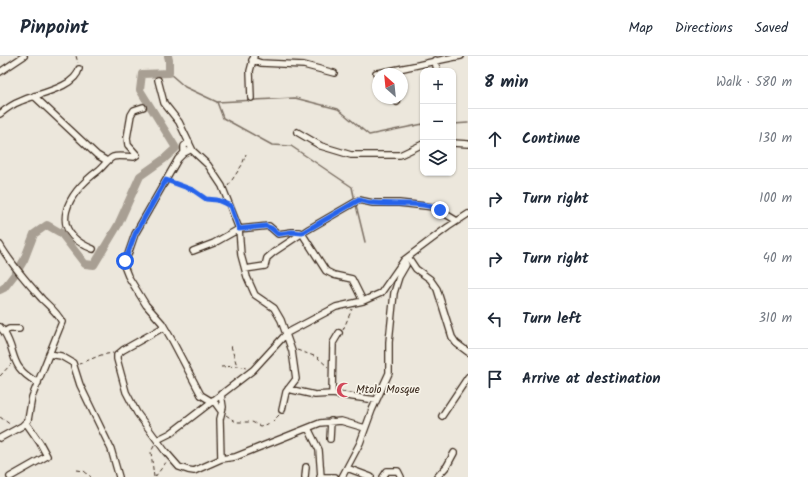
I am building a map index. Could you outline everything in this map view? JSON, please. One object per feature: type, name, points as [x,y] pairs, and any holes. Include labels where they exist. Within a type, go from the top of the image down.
[{"type":"street","points":[[0,72],[24,56]]},
{"type":"street","points":[[407,68],[435,60],[461,56]]},
{"type":"street","points":[[251,98],[250,77],[253,58],[262,63],[304,65],[334,73]]},
{"type":"street","points":[[435,60],[436,68]]},
{"type":"street","points":[[0,114],[13,104],[63,85],[75,77],[79,69]]},
{"type":"street","points":[[158,80],[164,103],[179,122],[192,148],[208,165],[231,206],[239,229],[241,255],[255,295],[274,308],[287,333],[292,350],[296,379],[288,389],[282,410]]},
{"type":"street","points":[[34,96],[97,155],[107,161]]},
{"type":"street","points":[[93,249],[80,243],[66,228],[64,214],[71,200],[80,188],[107,161],[114,157],[134,157],[137,155],[128,145],[127,138],[131,115],[134,110],[143,107]]},
{"type":"street","points":[[297,132],[321,146],[351,155],[400,155],[420,145]]},
{"type":"street","points":[[184,152],[184,146],[189,142]]},
{"type":"street","points":[[456,143],[468,144]]},
{"type":"street","points":[[192,148],[184,152],[176,162],[135,234],[124,266],[128,276],[148,309],[164,327],[190,371],[201,395],[212,401],[221,411]]},
{"type":"street","points":[[245,269],[265,266],[269,256],[302,233],[359,200],[373,203],[400,203],[434,207],[457,221]]},
{"type":"street","points":[[157,440],[171,433],[253,370],[287,333],[326,312],[356,301],[363,301],[381,293],[406,259],[468,214]]},
{"type":"street","points":[[193,251],[214,243],[239,229],[266,226],[278,234],[292,232],[302,233]]},
{"type":"street","points":[[302,233],[325,269],[334,275],[352,279],[363,301]]},
{"type":"street","points":[[0,244],[18,270],[43,300],[58,315],[62,322],[31,402],[29,417],[26,423],[0,438]]},
{"type":"street","points":[[406,259],[416,269],[430,279],[437,289],[452,337],[468,352]]},
{"type":"street","points":[[342,477],[366,428],[376,400],[389,373],[389,336],[394,293],[399,277],[406,265],[406,259]]},
{"type":"street","points":[[164,327],[119,352],[117,358],[126,392],[149,431],[179,467],[194,470],[220,459],[234,457],[320,423],[332,421],[344,422],[366,428]]},
{"type":"street","points":[[18,329],[2,329],[14,360],[21,371],[38,383]]},
{"type":"street","points":[[332,394],[333,343],[339,333]]},
{"type":"street","points":[[49,354],[66,358],[75,366],[80,385],[111,449],[119,477]]},
{"type":"street","points":[[442,416],[468,377]]},
{"type":"street","points":[[288,389],[315,395],[332,394],[376,400]]},
{"type":"street","points":[[220,459],[221,394]]},
{"type":"street","points":[[330,439],[332,421]]},
{"type":"street","points":[[10,477],[47,456],[26,423]]},
{"type":"street","points":[[308,428],[319,450],[321,477],[335,477]]},
{"type":"street","points":[[437,477],[447,466],[454,453]]},
{"type":"street","points":[[305,477],[306,466]]},
{"type":"street","points":[[347,468],[371,477]]},
{"type":"street","points":[[383,477],[387,471],[398,471],[401,477]]},
{"type":"path","points":[[76,56],[79,69]]},
{"type":"path","points":[[226,195],[229,184],[242,165],[246,154]]},
{"type":"path","points":[[166,180],[193,190],[206,199],[217,200],[231,206]]},
{"type":"path","points":[[339,333],[346,324],[356,301]]},
{"type":"path","points":[[231,346],[236,361],[235,365],[238,366]]},
{"type":"path","points":[[292,350],[302,351],[317,357],[326,367],[332,367]]},
{"type":"path","points":[[75,366],[101,355],[119,352]]},
{"type":"path","points":[[0,376],[14,360]]},
{"type":"path","points":[[222,367],[238,366],[253,370]]},
{"type":"path","points":[[221,411],[234,422],[252,422],[260,426],[268,425],[278,419],[282,410]]},
{"type":"path","points":[[0,417],[17,429]]},
{"type":"path","points":[[154,477],[151,452],[157,440]]},
{"type":"path","points":[[154,477],[171,458]]},
{"type":"path","points":[[77,470],[84,471],[90,477]]},
{"type":"waterway","points":[[0,290],[4,288],[18,270],[24,260],[34,234],[47,225],[61,233],[85,264],[94,265],[118,225],[140,176],[164,159],[176,148],[140,90],[142,74],[169,73],[168,56]]},
{"type":"waterway","points":[[169,73],[185,87],[217,102],[295,98],[338,109],[369,135],[420,125]]},
{"type":"waterway","points":[[217,102],[223,118],[272,145],[291,146],[352,187],[355,201]]},
{"type":"waterway","points":[[456,124],[468,123]]},
{"type":"waterway","points":[[356,205],[365,242]]},
{"type":"place","name":"Mtolo Mosque","points":[[344,390]]},
{"type":"route","points":[[125,261],[135,234],[166,180],[193,190],[206,199],[217,200],[231,206],[239,229],[253,226],[269,226],[275,233],[278,234],[286,232],[302,233],[341,212],[359,200],[366,203],[400,203],[434,207],[440,210]]}]
